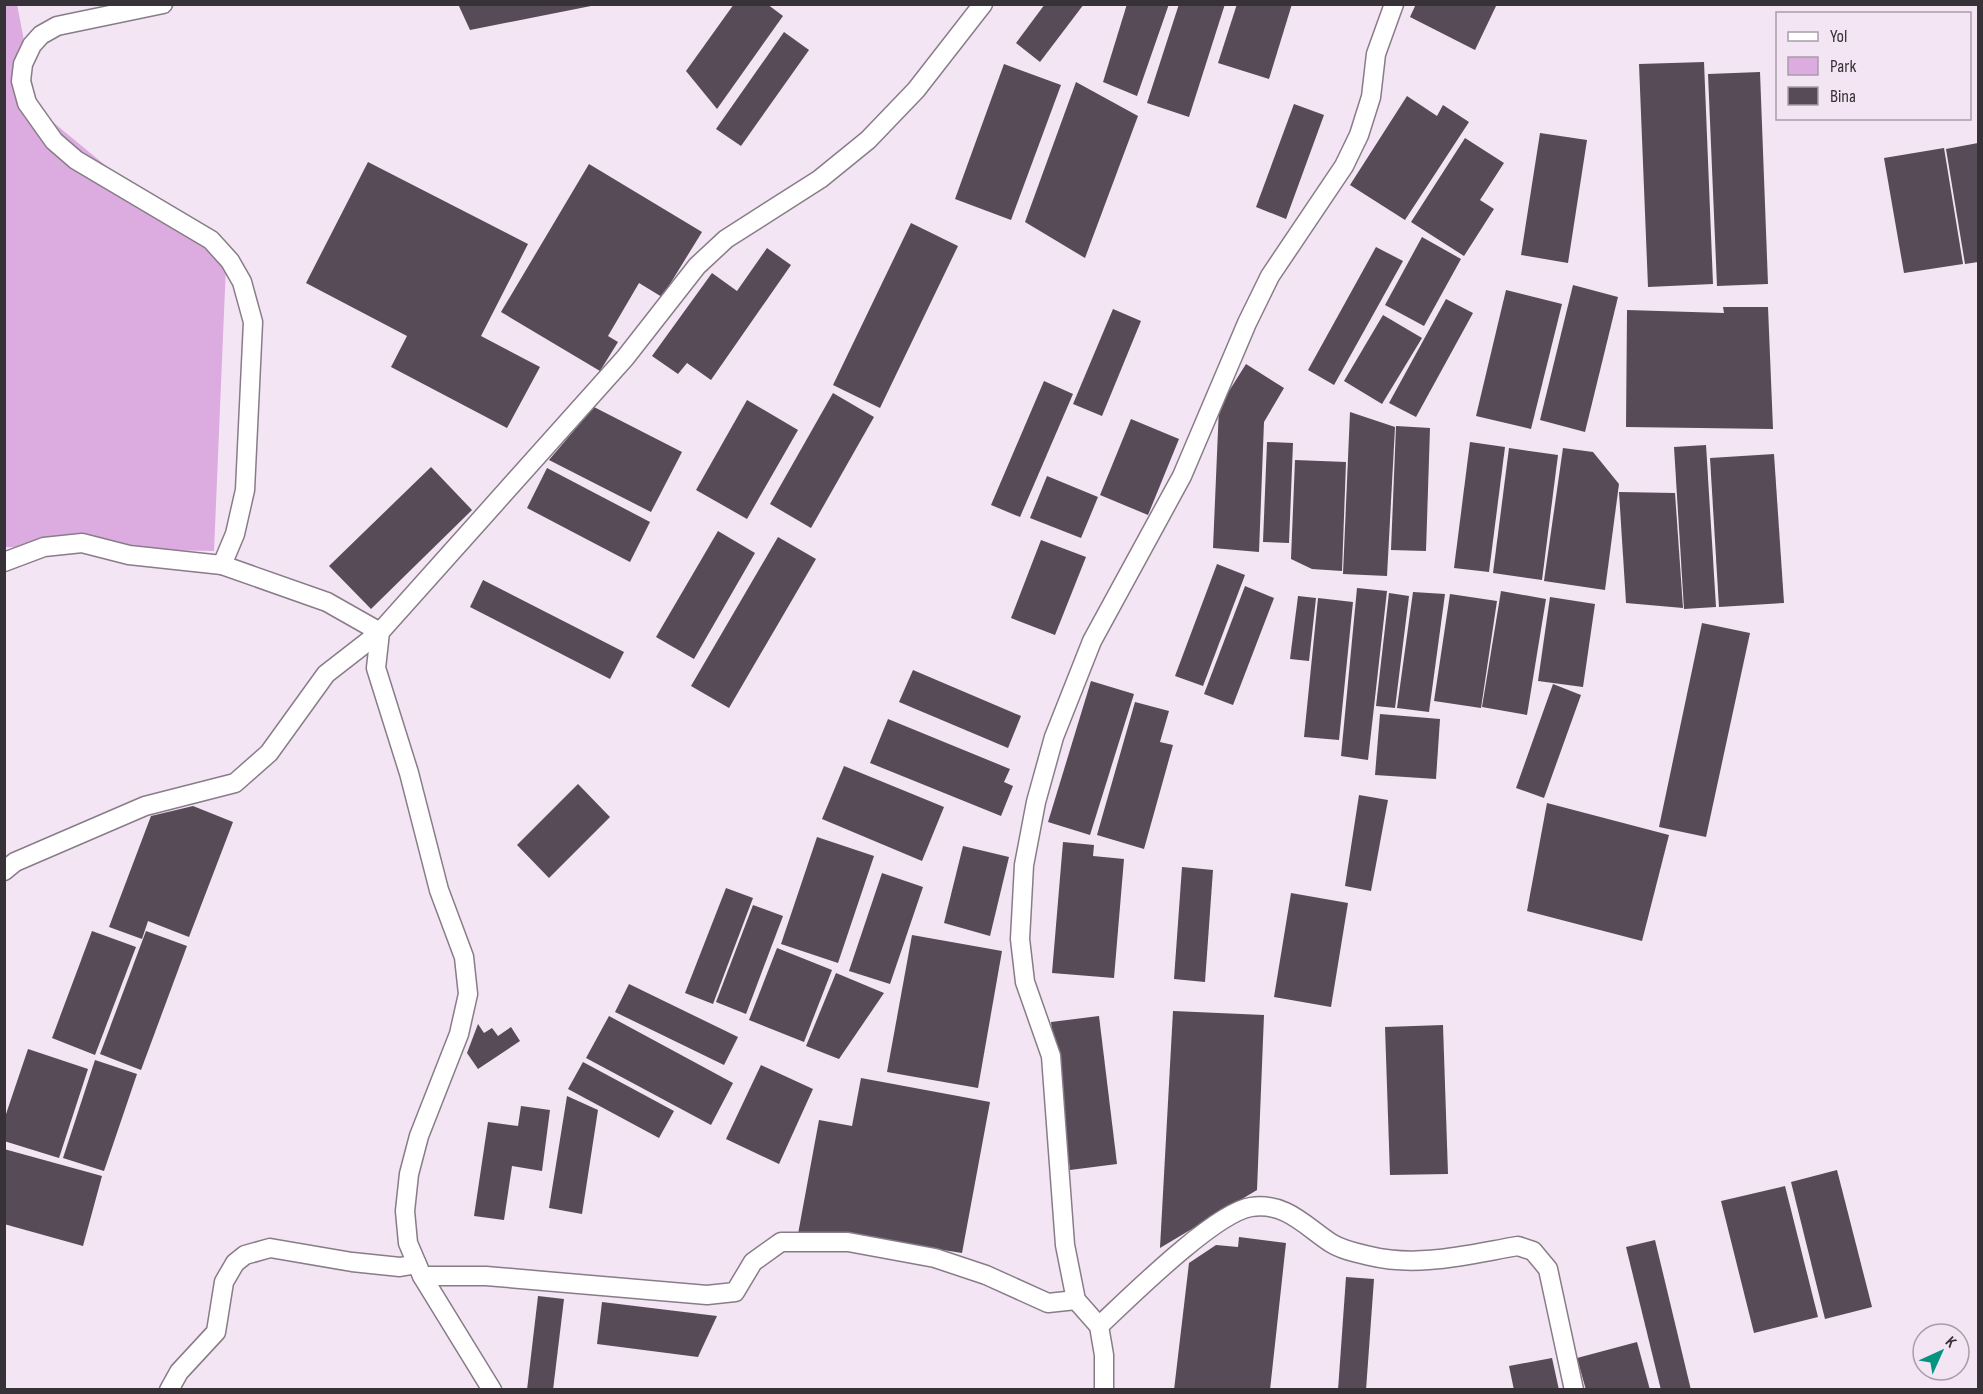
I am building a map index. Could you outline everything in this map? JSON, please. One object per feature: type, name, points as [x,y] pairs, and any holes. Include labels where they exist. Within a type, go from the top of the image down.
[{"type":"street","points":[[163,4],[57,26],[41,35],[32,45],[23,64],[21,81],[27,103],[54,141],[76,160],[211,240],[230,261],[242,282],[253,322],[245,490],[235,534],[222,565]]},
{"type":"street","points":[[4,871],[15,862],[145,806],[235,783],[269,753],[326,674],[380,632],[626,358],[697,266],[726,238],[820,179],[868,140],[916,90],[983,4]]},
{"type":"street","points":[[1104,1389],[1104,1355],[1099,1326],[1076,1300],[1065,1245],[1051,1056],[1026,982],[1020,939],[1024,865],[1036,802],[1054,737],[1092,641],[1182,476],[1247,323],[1270,276],[1344,166],[1359,135],[1371,97],[1377,54],[1394,4]]},
{"type":"street","points":[[4,562],[44,548],[82,543],[129,555],[222,565],[327,602],[380,632]]},
{"type":"street","points":[[380,632],[376,668],[409,772],[439,890],[464,957],[468,994],[459,1034],[419,1136],[408,1174],[405,1211],[408,1243],[420,1270],[492,1389]]},
{"type":"street","points":[[1099,1326],[1170,1261],[1222,1220],[1250,1207],[1277,1207],[1289,1212],[1333,1244],[1371,1257],[1414,1261],[1518,1246],[1533,1251],[1548,1269],[1574,1389]]},
{"type":"street","points":[[169,1389],[179,1372],[216,1332],[224,1282],[229,1272],[245,1255],[270,1248],[352,1262],[420,1270],[707,1295],[735,1292],[753,1262],[782,1242],[848,1242],[935,1258],[986,1275],[1048,1303],[1076,1300]]},
{"type":"green space","points":[[17,4],[37,109],[226,265],[214,551],[5,547],[4,5]]},
{"type":"building","points":[[458,4],[591,4],[591,6],[470,30]]},
{"type":"building","points":[[734,4],[767,4],[783,16],[717,109],[686,71]]},
{"type":"building","points":[[1045,4],[1084,4],[1040,62],[1016,43]]},
{"type":"building","points":[[1127,4],[1169,4],[1137,96],[1103,82]]},
{"type":"building","points":[[1179,4],[1225,4],[1189,117],[1147,103]]},
{"type":"building","points":[[1237,4],[1292,4],[1269,79],[1218,63]]},
{"type":"building","points":[[1416,4],[1497,4],[1475,50],[1410,17]]},
{"type":"building","points":[[784,32],[809,50],[741,146],[716,129]]},
{"type":"building","points":[[1704,62],[1713,284],[1648,287],[1639,64]]},
{"type":"building","points":[[1004,64],[1061,85],[1011,220],[955,199]]},
{"type":"building","points":[[1760,72],[1768,284],[1717,286],[1708,74]]},
{"type":"building","points":[[1076,82],[1138,116],[1085,258],[1025,222]]},
{"type":"building","points":[[1407,96],[1437,116],[1443,105],[1469,122],[1405,220],[1350,185]]},
{"type":"building","points":[[1294,104],[1324,115],[1286,219],[1256,207]]},
{"type":"building","points":[[1540,133],[1587,140],[1568,263],[1521,255]]},
{"type":"building","points":[[1465,138],[1504,163],[1480,200],[1494,209],[1464,256],[1411,222]]},
{"type":"building","points":[[1978,143],[1978,262],[1965,264],[1946,149]]},
{"type":"building","points":[[1944,148],[1963,264],[1904,273],[1884,158]]},
{"type":"building","points":[[368,162],[528,244],[481,336],[540,367],[507,428],[391,367],[407,336],[306,283]]},
{"type":"building","points":[[589,164],[702,232],[662,297],[639,283],[608,336],[618,342],[600,371],[501,312]]},
{"type":"building","points":[[911,223],[958,246],[880,408],[833,385]]},
{"type":"building","points":[[1422,237],[1461,259],[1424,326],[1385,305]]},
{"type":"building","points":[[1376,247],[1403,261],[1334,385],[1308,370]]},
{"type":"building","points":[[767,248],[791,265],[711,380],[687,363],[678,374],[652,356],[712,273],[737,291]]},
{"type":"building","points":[[1573,285],[1618,297],[1585,432],[1540,420]]},
{"type":"building","points":[[1506,290],[1562,304],[1531,429],[1476,416]]},
{"type":"building","points":[[1446,299],[1473,313],[1416,417],[1389,403]]},
{"type":"building","points":[[1723,307],[1768,307],[1773,429],[1626,427],[1627,310],[1724,313]]},
{"type":"building","points":[[1113,309],[1141,321],[1102,416],[1073,404]]},
{"type":"building","points":[[1383,315],[1422,338],[1382,404],[1344,381]]},
{"type":"building","points":[[1246,364],[1284,388],[1264,422],[1259,552],[1213,548],[1219,407]]},
{"type":"building","points":[[1044,381],[1073,394],[1020,517],[991,505]]},
{"type":"building","points":[[833,393],[874,417],[811,528],[770,504]]},
{"type":"building","points":[[747,400],[798,430],[747,519],[696,490]]},
{"type":"building","points":[[594,407],[682,452],[651,512],[549,460]]},
{"type":"building","points":[[1350,412],[1395,427],[1387,576],[1343,574]]},
{"type":"building","points":[[1131,419],[1179,439],[1148,515],[1100,495]]},
{"type":"building","points":[[1396,426],[1430,428],[1426,551],[1391,550]]},
{"type":"building","points":[[1267,442],[1293,443],[1289,543],[1263,542]]},
{"type":"building","points":[[1470,442],[1505,447],[1489,572],[1454,568]]},
{"type":"building","points":[[1706,445],[1716,607],[1684,609],[1674,447]]},
{"type":"building","points":[[1509,448],[1558,455],[1542,580],[1493,573]]},
{"type":"building","points":[[1563,448],[1593,452],[1619,484],[1605,590],[1544,581]]},
{"type":"building","points":[[1774,454],[1784,603],[1719,607],[1710,458]]},
{"type":"building","points":[[1295,460],[1346,462],[1342,571],[1312,569],[1291,559]]},
{"type":"building","points":[[431,467],[472,510],[371,609],[329,566]]},
{"type":"building","points":[[547,468],[650,522],[630,562],[527,508]]},
{"type":"building","points":[[1047,476],[1098,497],[1081,538],[1030,518]]},
{"type":"building","points":[[1619,492],[1675,493],[1683,608],[1626,603]]},
{"type":"building","points":[[718,531],[755,553],[694,659],[656,637]]},
{"type":"building","points":[[778,537],[816,559],[729,708],[691,686]]},
{"type":"building","points":[[1041,540],[1086,557],[1055,635],[1011,618]]},
{"type":"building","points":[[1217,564],[1245,575],[1203,686],[1175,676]]},
{"type":"building","points":[[483,580],[624,652],[610,679],[470,607]]},
{"type":"building","points":[[1245,586],[1274,598],[1233,705],[1204,694]]},
{"type":"building","points":[[1357,588],[1387,591],[1368,760],[1341,756]]},
{"type":"building","points":[[1501,591],[1546,599],[1527,715],[1482,707]]},
{"type":"building","points":[[1413,592],[1445,594],[1429,712],[1397,708]]},
{"type":"building","points":[[1389,593],[1409,596],[1395,708],[1376,706]]},
{"type":"building","points":[[1450,594],[1497,601],[1481,708],[1434,701]]},
{"type":"building","points":[[1298,596],[1316,598],[1309,661],[1290,659]]},
{"type":"building","points":[[1550,597],[1595,604],[1583,687],[1538,681]]},
{"type":"building","points":[[1318,598],[1353,602],[1339,740],[1304,737]]},
{"type":"building","points":[[1702,623],[1750,633],[1706,837],[1659,827]]},
{"type":"building","points":[[913,670],[1021,716],[1008,748],[899,702]]},
{"type":"building","points":[[1091,681],[1134,694],[1090,835],[1048,822]]},
{"type":"building","points":[[1553,684],[1581,695],[1544,798],[1516,788]]},
{"type":"building","points":[[1135,702],[1169,711],[1160,742],[1173,745],[1144,849],[1097,835]]},
{"type":"building","points":[[1380,714],[1440,719],[1436,779],[1375,775]]},
{"type":"building","points":[[888,719],[1010,769],[1004,782],[1013,786],[1001,816],[870,763]]},
{"type":"building","points":[[844,766],[944,807],[922,861],[822,819]]},
{"type":"building","points":[[578,784],[610,817],[549,878],[517,845]]},
{"type":"building","points":[[1359,795],[1388,800],[1371,891],[1345,886]]},
{"type":"building","points":[[1547,803],[1669,835],[1642,941],[1527,911]]},
{"type":"building","points":[[193,806],[233,822],[189,937],[148,921],[142,939],[109,927],[151,816]]},
{"type":"building","points":[[817,837],[874,856],[838,963],[781,944]]},
{"type":"building","points":[[1063,842],[1094,845],[1093,856],[1124,859],[1114,978],[1052,973]]},
{"type":"building","points":[[963,846],[1009,857],[990,936],[944,923]]},
{"type":"building","points":[[1182,867],[1213,870],[1205,982],[1174,979]]},
{"type":"building","points":[[882,873],[923,887],[890,984],[849,971]]},
{"type":"building","points":[[726,888],[753,898],[713,1004],[685,993]]},
{"type":"building","points":[[1291,893],[1348,903],[1331,1007],[1274,997]]},
{"type":"building","points":[[753,905],[783,916],[746,1014],[716,1002]]},
{"type":"building","points":[[92,931],[136,947],[95,1055],[52,1038]]},
{"type":"building","points":[[146,931],[187,946],[141,1070],[100,1054]]},
{"type":"building","points":[[912,935],[1002,951],[978,1088],[887,1072]]},
{"type":"building","points":[[777,948],[832,970],[804,1042],[749,1020]]},
{"type":"building","points":[[836,973],[884,993],[839,1059],[806,1046]]},
{"type":"building","points":[[629,984],[738,1037],[724,1065],[615,1012]]},
{"type":"building","points":[[1173,1011],[1264,1015],[1257,1190],[1160,1248]]},
{"type":"building","points":[[609,1016],[733,1083],[711,1125],[586,1058]]},
{"type":"building","points":[[1099,1016],[1117,1164],[1070,1170],[1051,1022]]},
{"type":"building","points":[[478,1024],[484,1033],[492,1028],[498,1036],[511,1027],[520,1041],[478,1069],[467,1053]]},
{"type":"building","points":[[1443,1025],[1448,1174],[1390,1175],[1385,1027]]},
{"type":"building","points":[[28,1049],[88,1069],[59,1158],[4,1141],[4,1120]]},
{"type":"building","points":[[95,1060],[137,1074],[104,1171],[63,1158]]},
{"type":"building","points":[[583,1062],[674,1111],[659,1138],[568,1089]]},
{"type":"building","points":[[761,1065],[813,1089],[779,1164],[726,1139]]},
{"type":"building","points":[[861,1078],[990,1102],[962,1253],[843,1234],[798,1234],[819,1120],[852,1126]]},
{"type":"building","points":[[567,1096],[598,1110],[582,1214],[549,1208]]},
{"type":"building","points":[[521,1106],[550,1110],[542,1171],[512,1166],[504,1220],[474,1216],[488,1122],[518,1126]]},
{"type":"building","points":[[4,1149],[102,1176],[83,1246],[4,1224]]},
{"type":"building","points":[[1837,1170],[1872,1307],[1825,1319],[1791,1182]]},
{"type":"building","points":[[1785,1186],[1818,1317],[1754,1333],[1721,1201]]},
{"type":"building","points":[[1239,1237],[1286,1243],[1270,1390],[1174,1390],[1189,1263],[1216,1245],[1238,1247]]},
{"type":"building","points":[[1655,1240],[1691,1390],[1661,1390],[1626,1247]]},
{"type":"building","points":[[1346,1277],[1374,1279],[1366,1390],[1338,1390]]},
{"type":"building","points":[[538,1296],[564,1299],[553,1390],[527,1390]]},
{"type":"building","points":[[602,1302],[717,1316],[698,1357],[597,1344]]},
{"type":"building","points":[[1637,1342],[1650,1390],[1586,1390],[1577,1358]]},
{"type":"building","points":[[1552,1358],[1559,1390],[1514,1390],[1509,1366]]}]
